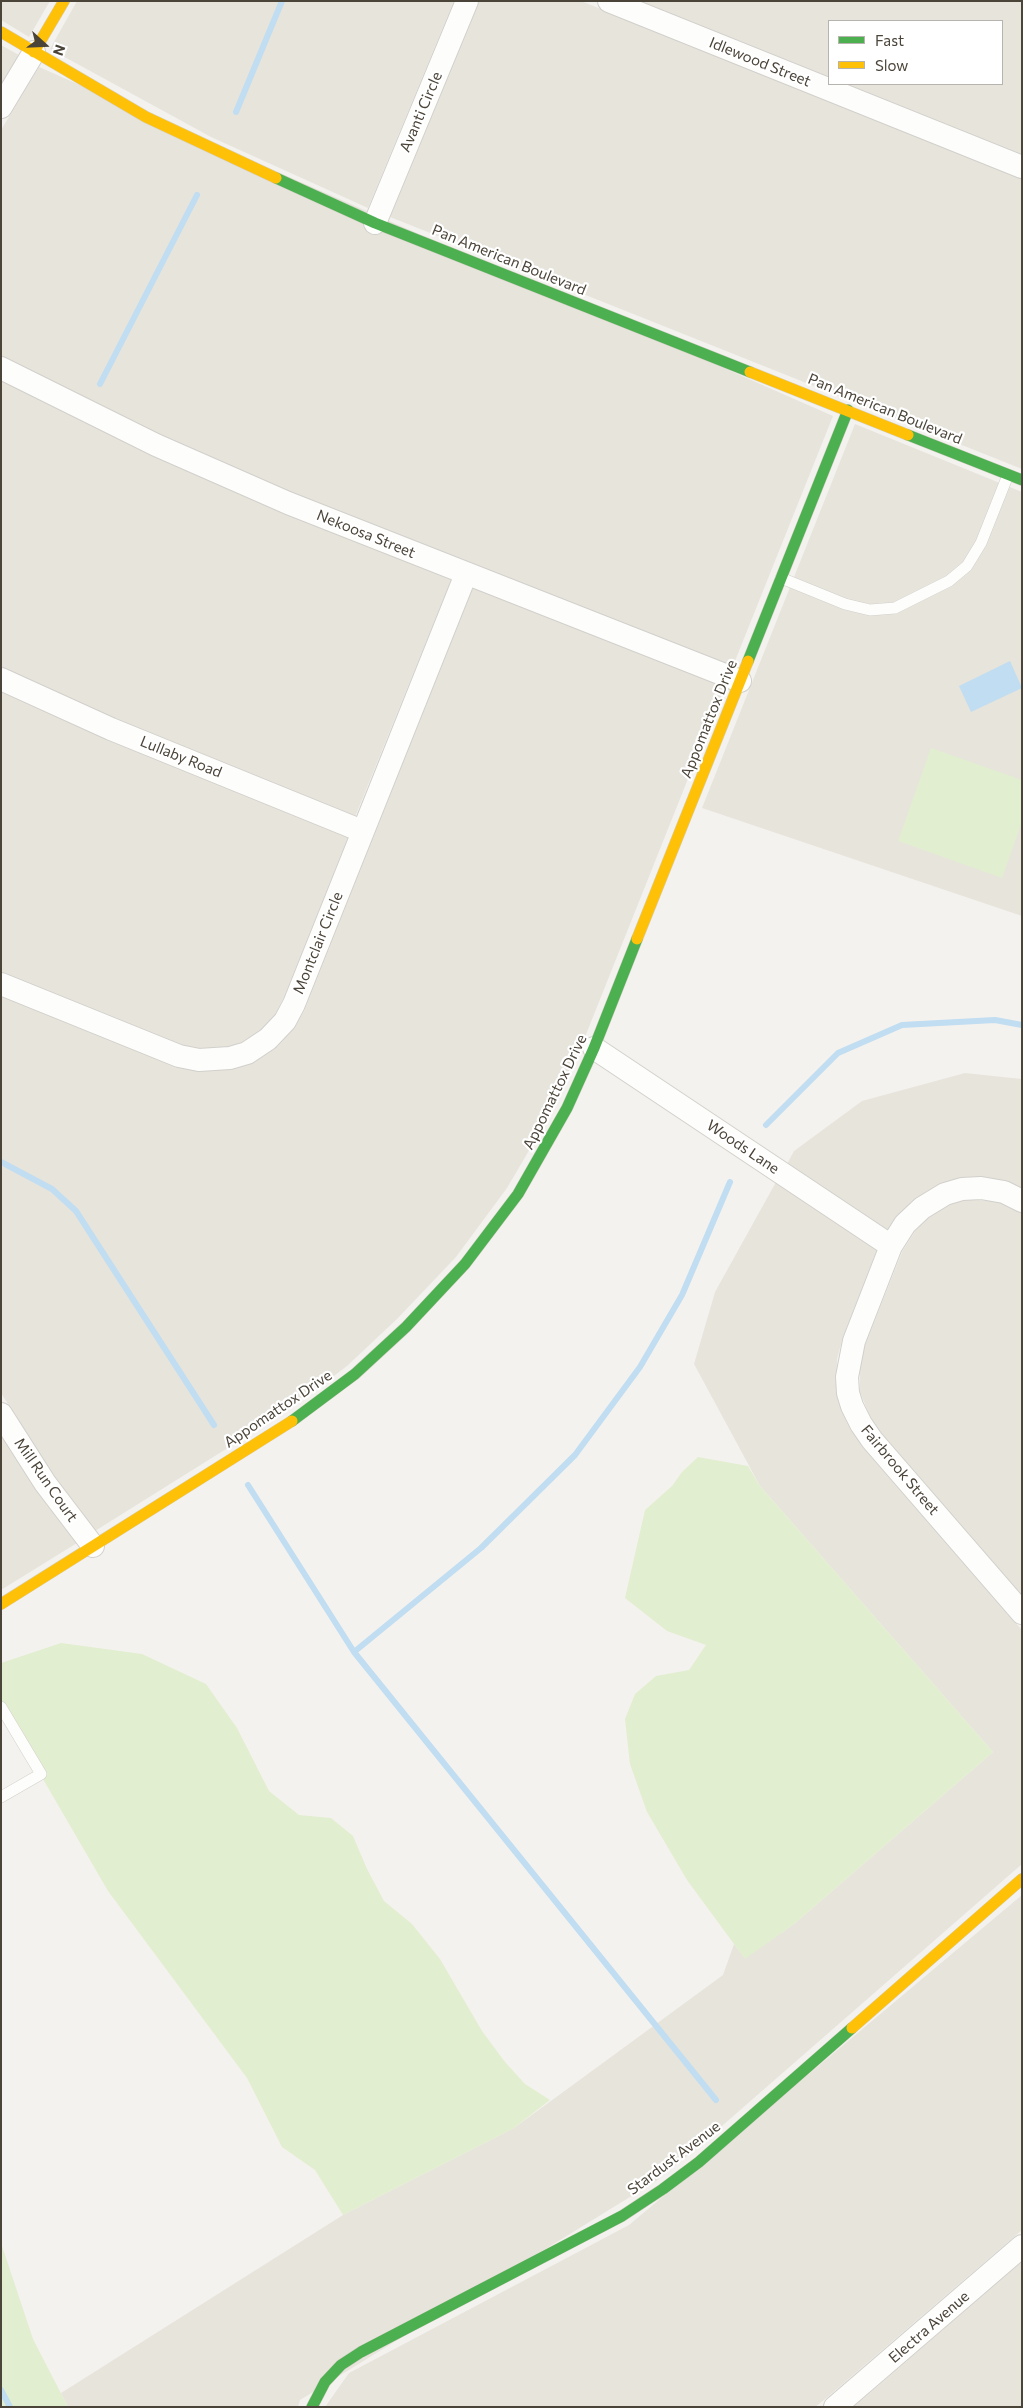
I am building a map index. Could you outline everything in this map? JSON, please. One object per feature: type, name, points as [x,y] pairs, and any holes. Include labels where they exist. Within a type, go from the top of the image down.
[{"type":"street","points":[[1,107],[64,1]]},
{"type":"street","name":"Avanti Circle","points":[[375,223],[467,1]]},
{"type":"street","name":"Idlewood Street","points":[[609,1],[1022,166]]},
{"type":"street","name":"Pan American Boulevard","points":[[1,32],[146,117],[206,147],[375,223],[1022,480]]},
{"type":"street","name":"Nekoosa Street","points":[[1,368],[156,445],[288,503],[740,680]]},
{"type":"street","name":"Appomattox Drive","points":[[1,1604],[297,1418],[355,1374],[406,1327],[465,1264],[518,1194],[556,1130],[594,1048],[848,410]]},
{"type":"street","name":"Montclair Circle","points":[[1,984],[179,1056],[199,1060],[219,1060],[247,1052],[268,1039],[285,1021],[294,1004],[466,574]]},
{"type":"street","name":"Lullaby Road","points":[[1,678],[120,732],[362,831]]},
{"type":"street","name":"Woods Lane","points":[[594,1048],[891,1246]]},
{"type":"street","name":"Fairbrook Street","points":[[1022,1201],[1004,1192],[981,1188],[962,1189],[945,1194],[922,1208],[905,1224],[891,1246],[854,1341],[848,1361],[846,1377],[848,1394],[860,1424],[1022,1613]]},
{"type":"street","name":"Mill Run Court","points":[[1,1414],[45,1483],[93,1546]]},
{"type":"street","name":"Stardust Avenue","points":[[312,2407],[325,2382],[341,2365],[361,2352],[622,2216],[663,2189],[699,2162],[1022,1880]]},
{"type":"street","name":"Electra Avenue","points":[[835,2407],[1022,2246]]},
{"type":"lane","points":[[781,578],[845,604],[870,610],[895,608],[949,581],[967,566],[981,543],[1008,474]]},
{"type":"lane","points":[[1,1706],[41,1774],[1,1797]]},
{"type":"shaded area","points":[[1,1],[50,1],[29,37],[1,20]]},
{"type":"shaded area","points":[[77,1],[454,1],[368,208],[211,137],[50,49]]},
{"type":"shaded area","points":[[479,1],[581,1],[1022,178],[1022,469],[390,217]]},
{"type":"shaded area","points":[[637,1],[1022,1],[1022,155],[846,85],[1003,85],[1003,20],[828,20],[828,78]]},
{"type":"shaded area","points":[[1,45],[19,55],[1,84]]},
{"type":"shaded area","points":[[39,67],[833,416],[733,666],[292,493],[161,436],[1,356],[1,130]]},
{"type":"shaded area","points":[[1,380],[152,455],[284,513],[451,580],[355,817],[115,719],[1,667]]},
{"type":"shaded area","points":[[855,424],[1022,492],[1022,916],[702,808]]},
{"type":"shaded area","points":[[473,588],[725,686],[583,1042],[578,1049],[579,1051],[557,1103],[507,1188],[456,1257],[397,1319],[347,1366],[290,1409],[95,1531],[55,1478],[1,1393],[1,995],[197,1071],[235,1068],[254,1062],[278,1046],[294,1028],[305,1009]]},
{"type":"shaded area","points":[[1,690],[107,738],[348,837],[283,999],[275,1015],[260,1031],[241,1043],[226,1048],[200,1049],[182,1045],[1,972]]},
{"type":"shaded area","points":[[965,1073],[1022,1079],[1022,1189],[961,1178],[939,1185],[915,1199],[896,1217],[887,1231],[787,1164],[794,1151],[862,1101]]},
{"type":"shaded area","points":[[776,1182],[877,1250],[843,1337],[837,1359],[836,1393],[842,1410],[851,1429],[863,1446],[1022,1630],[1022,1864],[691,2153],[656,2181],[300,2400],[298,2407],[68,2407],[61,2393],[343,2215],[514,2128],[723,1975],[734,1944],[745,1958],[794,1924],[993,1752],[760,1486],[694,1364],[715,1292]]},
{"type":"shaded area","points":[[965,1199],[1001,1202],[1022,1213],[1022,1597],[881,1434],[871,1419],[860,1392],[860,1363],[865,1345],[902,1252],[915,1231],[930,1216],[951,1203]]},
{"type":"shaded area","points":[[1,1434],[77,1543],[1,1590]]},
{"type":"shaded area","points":[[1022,1895],[1022,2230],[815,2407],[325,2407],[349,2373],[629,2225]]},
{"type":"shaded area","points":[[1022,2261],[1022,2407],[853,2407],[870,2393]]},
{"type":"green space","points":[[931,748],[1022,780],[1022,822],[1002,878],[898,841]]},
{"type":"green space","points":[[698,1457],[748,1466],[760,1486],[993,1752],[794,1924],[745,1959],[687,1880],[647,1812],[630,1764],[625,1719],[635,1694],[656,1676],[689,1670],[706,1645],[667,1631],[625,1598],[645,1510],[672,1486],[682,1472]]},
{"type":"green space","points":[[61,1643],[142,1654],[206,1684],[237,1728],[269,1791],[299,1815],[331,1818],[353,1836],[367,1869],[384,1901],[412,1924],[440,1959],[482,2031],[505,2062],[525,2084],[550,2100],[514,2128],[343,2215],[315,2170],[282,2147],[247,2078],[108,1891],[18,1736],[1,1712],[1,1663]]},
{"type":"green space","points":[[1,2243],[33,2339],[68,2407],[1,2407]]},
{"type":"water","points":[[1010,661],[1022,688],[971,712],[959,686]]},
{"type":"waterway","points":[[236,112],[282,1]]},
{"type":"waterway","points":[[100,384],[197,195]]},
{"type":"waterway","points":[[766,1125],[838,1053],[902,1025],[995,1020],[1022,1025]]},
{"type":"waterway","points":[[1,1162],[52,1189],[76,1211],[214,1425]]},
{"type":"waterway","points":[[354,1652],[481,1548],[575,1455],[640,1367],[682,1295],[730,1182]]},
{"type":"waterway","points":[[248,1485],[354,1652],[716,2100]]},
{"type":"waterway","points":[[1,2390],[10,2407]]},
{"type":"traffic: fast","points":[[276,178],[375,223],[750,372]]},
{"type":"traffic: fast","points":[[748,661],[848,410]]},
{"type":"traffic: fast","points":[[908,435],[1022,480]]},
{"type":"traffic: fast","points":[[292,1421],[355,1374],[406,1327],[465,1264],[518,1194],[567,1108],[594,1048],[637,939]]},
{"type":"traffic: fast","points":[[312,2407],[325,2382],[341,2365],[361,2352],[622,2216],[663,2189],[699,2162],[852,2028]]},
{"type":"traffic: slow","points":[[34,52],[64,1]]},
{"type":"traffic: slow","points":[[1,32],[146,117],[276,178]]},
{"type":"traffic: slow","points":[[750,372],[908,435]]},
{"type":"traffic: slow","points":[[637,939],[748,661]]},
{"type":"traffic: slow","points":[[1,1604],[292,1421]]},
{"type":"traffic: slow","points":[[852,2028],[1022,1879]]}]
